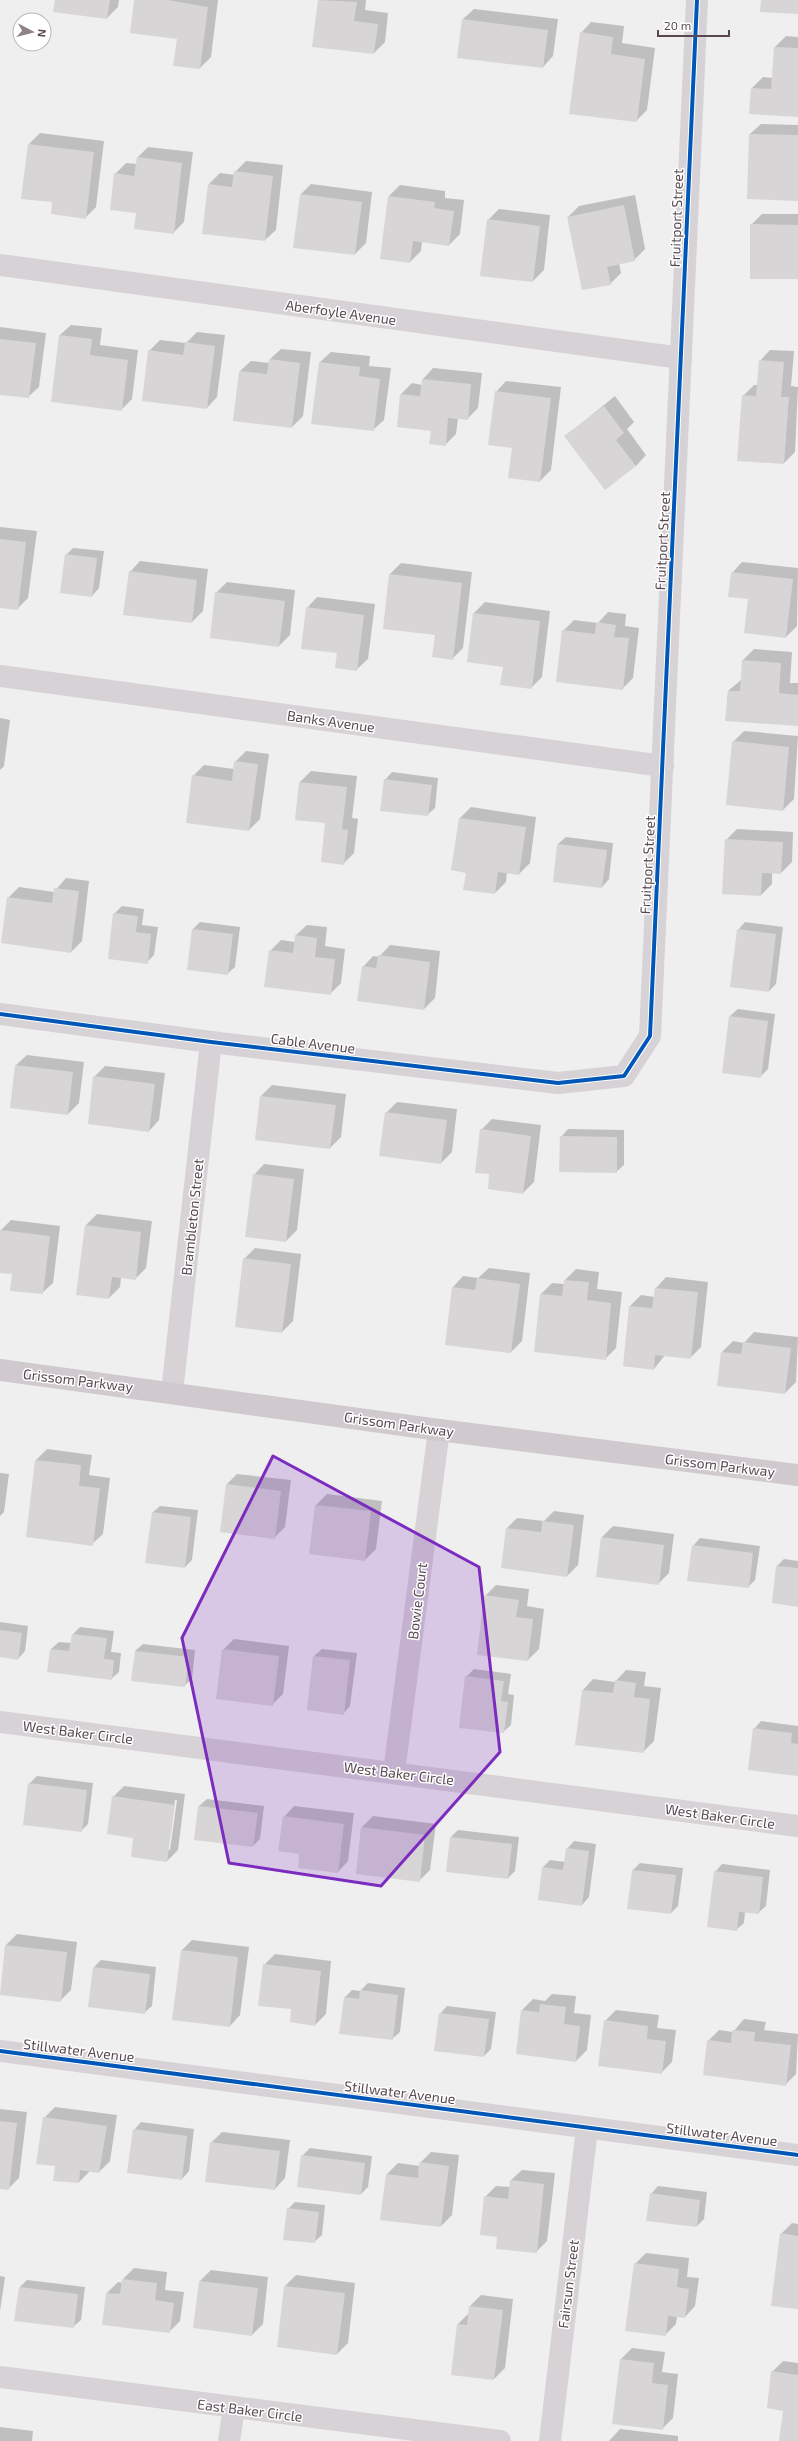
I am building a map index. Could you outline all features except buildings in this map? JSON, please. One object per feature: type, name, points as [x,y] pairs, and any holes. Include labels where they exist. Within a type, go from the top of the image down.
[{"type":"main road","name":"Grissom Parkway","points":[[0,1370],[172,1392],[439,1430],[798,1475]]},
{"type":"street","name":"Fruitport Street","points":[[624,1076],[650,1036],[697,0]]},
{"type":"street","name":"Aberfoyle Avenue","points":[[0,265],[681,358]]},
{"type":"street","name":"Banks Avenue","points":[[0,676],[663,766]]},
{"type":"street","name":"Cable Avenue","points":[[0,1014],[211,1042],[558,1083],[624,1076]]},
{"type":"street","name":"Brambleton Street","points":[[172,1392],[211,1042]]},
{"type":"street","name":"Bowie Court","points":[[394,1772],[439,1430]]},
{"type":"street","name":"West Baker Circle","points":[[0,1722],[394,1772],[798,1826]]},
{"type":"street","name":"Stillwater Avenue","points":[[0,2051],[798,2155]]},
{"type":"street","name":"Fairsun Street","points":[[550,2441],[586,2128]]},
{"type":"street","name":"East Baker Circle","points":[[0,2377],[500,2441]]},
{"type":"street","points":[[230,2441],[234,2408]]},
{"type":"highlighted area","points":[[273,1456],[479,1567],[500,1752],[381,1886],[229,1863],[182,1638]]},
{"type":"cycle path","points":[[0,1014],[211,1042],[558,1083],[624,1076],[650,1036],[697,0]]},
{"type":"cycle path","points":[[0,2051],[798,2155]]}]
